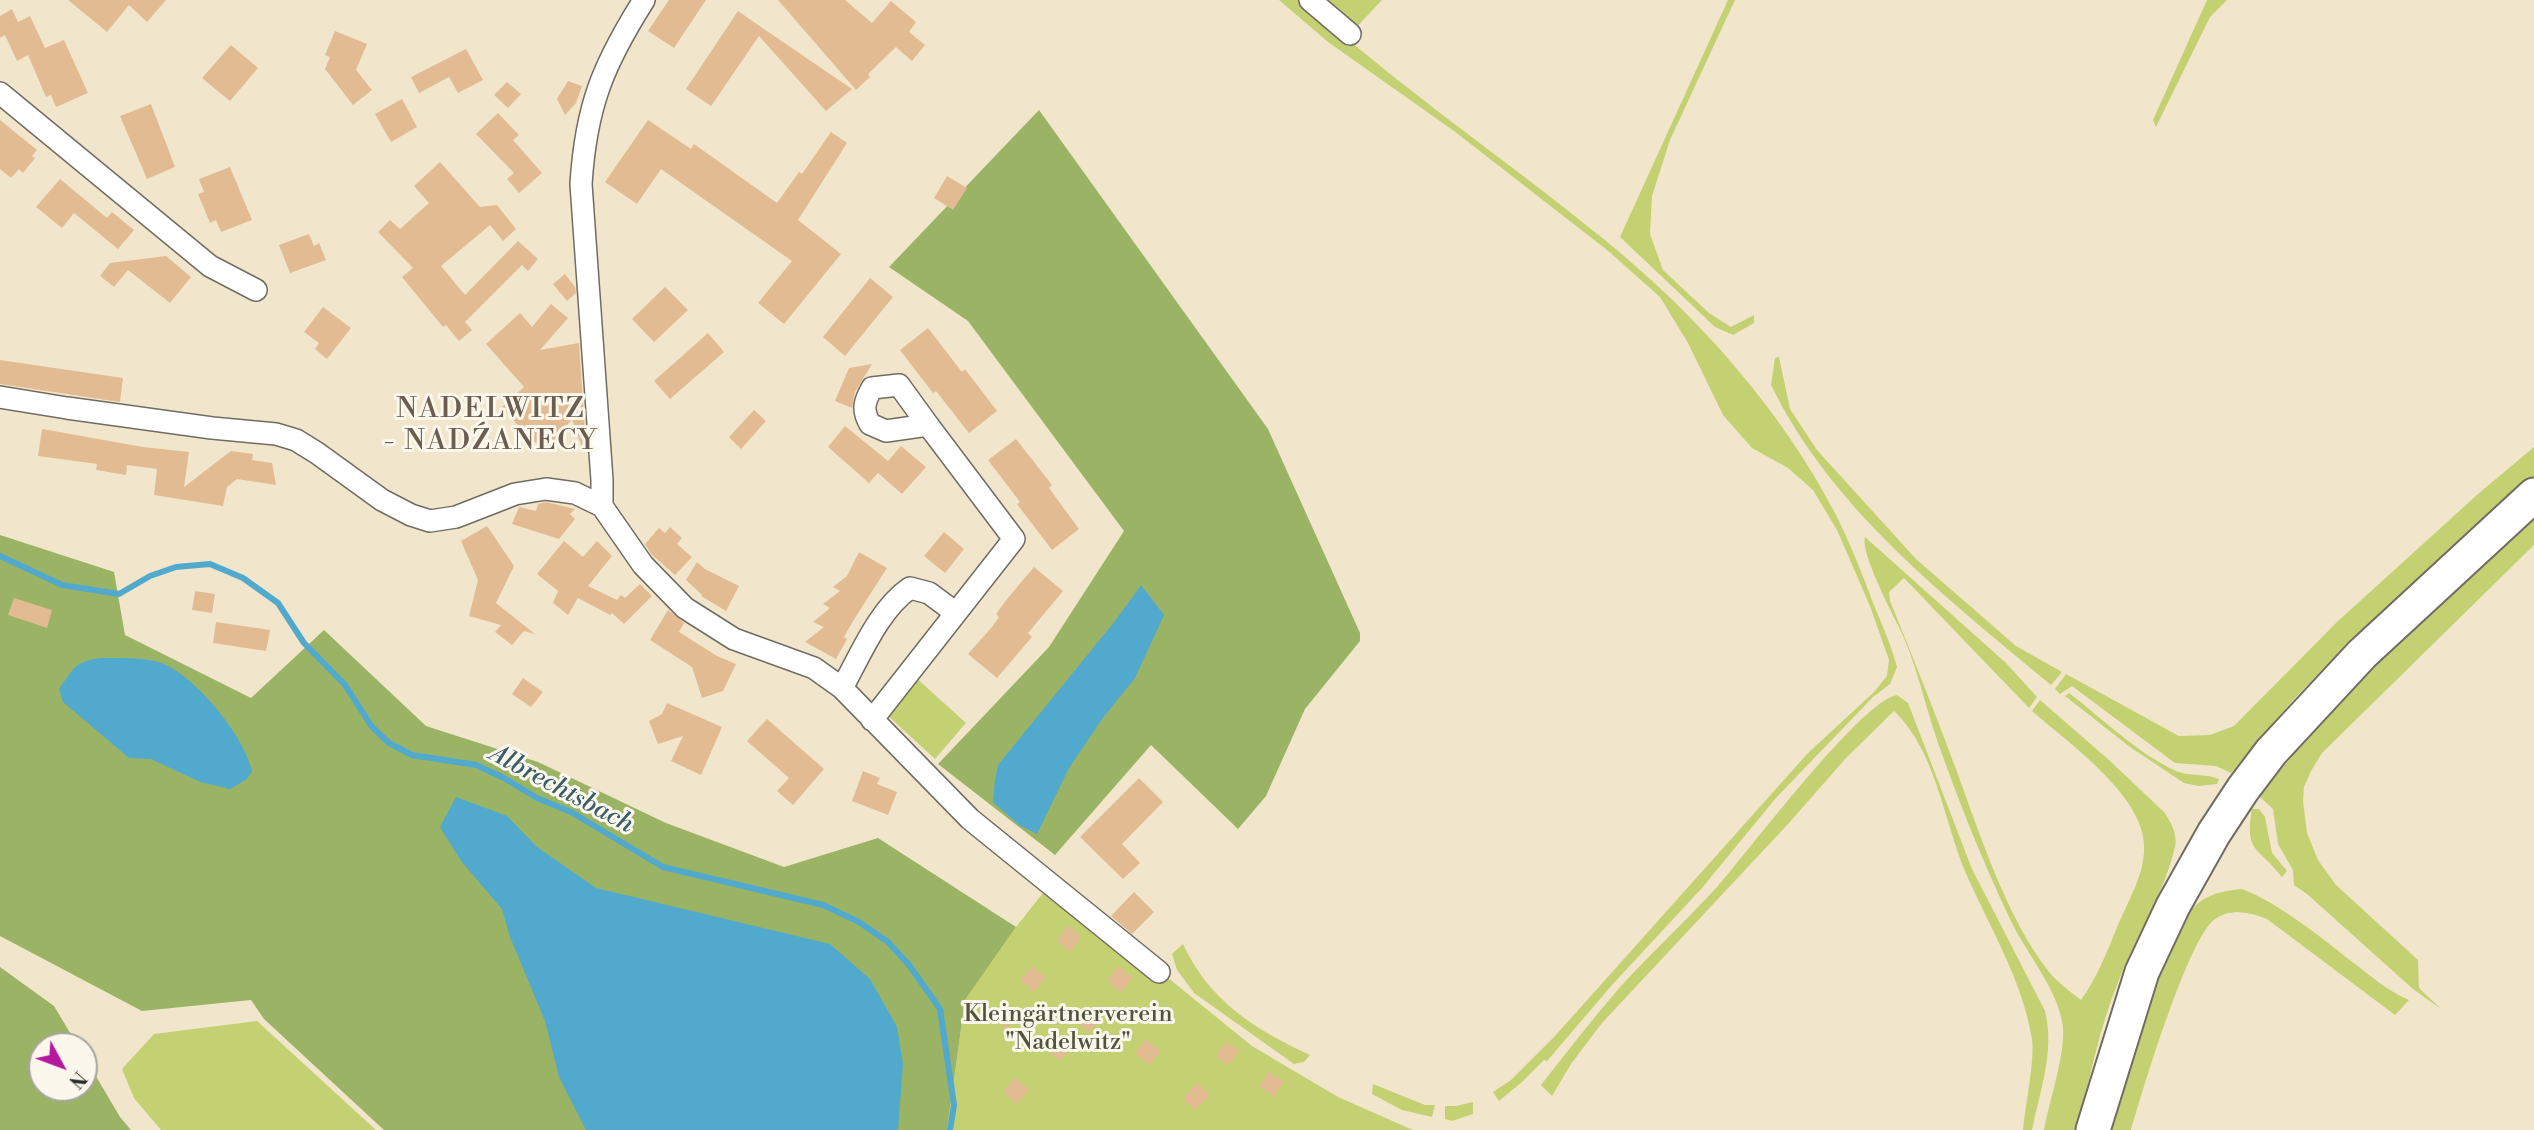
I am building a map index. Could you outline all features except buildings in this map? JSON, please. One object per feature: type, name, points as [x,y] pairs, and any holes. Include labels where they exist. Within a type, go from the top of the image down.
[{"type":"main road","points":[[2093,1130],[2142,972],[2173,906],[2207,845],[2243,789],[2270,752],[2362,654],[2430,588],[2534,495]]},
{"type":"street","points":[[602,506],[603,480],[581,184],[586,131],[595,94],[612,52],[644,0]]},
{"type":"street","points":[[1310,0],[1349,34]]},
{"type":"street","points":[[0,93],[210,266],[256,290]]},
{"type":"street","points":[[0,397],[212,428],[276,434],[296,440],[317,453],[382,500],[411,515],[430,521],[456,517],[515,494],[546,489],[575,493],[602,506],[643,565],[685,608],[734,639],[814,668],[842,688],[970,819],[1159,972]]},
{"type":"street","points":[[873,720],[1014,539],[928,425]]},
{"type":"street","points":[[842,688],[896,597],[909,589],[929,593],[956,612]]},
{"type":"green space","points":[[1279,0],[1303,0],[1376,63],[1606,241],[1705,333],[1763,401],[1814,476],[1851,547],[1897,667],[1890,684],[1873,697],[1775,799],[1702,888],[1612,985],[1547,1061],[1544,1060],[1499,1101],[1493,1092],[1511,1080],[1555,1036],[1808,753],[1874,692],[1887,676],[1889,660],[1870,606],[1837,530],[1813,490],[1788,468],[1752,448],[1723,415],[1688,343],[1660,297],[1607,250],[1454,131],[1328,42]]},
{"type":"green space","points":[[1310,0],[1382,0],[1350,34]]},
{"type":"green space","points":[[1728,0],[1735,0],[1670,140],[1652,196],[1650,234],[1663,270],[1709,313],[1731,327],[1754,315],[1754,323],[1733,335],[1715,327],[1620,237]]},
{"type":"green space","points":[[2207,0],[2227,0],[2210,17],[2156,127],[2153,120]]},
{"type":"green space","points":[[1039,110],[1268,429],[1360,633],[1360,641],[1305,709],[1266,796],[1238,829],[1151,745],[1055,855],[938,764],[1049,647],[1124,531],[968,321],[889,267]]},
{"type":"green space","points":[[1779,357],[1790,409],[1817,450],[1916,559],[2016,646],[2062,672],[2051,685],[1933,585],[1859,512],[1796,430],[1771,385],[1775,358]]},
{"type":"green space","points":[[2534,447],[2534,479],[2325,667],[2231,773],[2216,766],[2175,763],[2072,686],[2060,694],[2055,689],[2066,674],[2179,736],[2210,735],[2234,726],[2337,622]]},
{"type":"green space","points":[[2534,514],[2534,545],[2322,753],[2304,787],[2307,833],[2318,860],[2336,885],[2418,960],[2419,988],[2441,1009],[2413,989],[2294,885],[2293,870],[2278,844],[2273,809],[2259,796],[2332,708],[2380,656]]},
{"type":"green space","points":[[0,535],[114,572],[125,635],[251,698],[324,630],[426,726],[538,762],[666,823],[784,867],[878,838],[1016,927],[965,1000],[947,1130],[384,1130],[264,1019],[251,1000],[142,1011],[0,936]]},
{"type":"green space","points":[[1865,537],[2006,663],[2037,697],[2029,708],[1904,578],[1889,592],[1890,601],[2007,901],[2049,972],[2081,1000],[2098,970],[2138,878],[2144,853],[2142,833],[2134,813],[2104,774],[2032,711],[2040,700],[2164,812],[2173,829],[2176,842],[2170,864],[2112,998],[2095,1054],[2078,1130],[2044,1130],[2062,1045],[2062,1021],[2053,994],[2009,917],[1971,830],[1937,740],[1910,653],[1871,567]]},
{"type":"green space","points":[[913,675],[966,723],[935,759],[883,711]]},
{"type":"green space","points":[[2069,693],[2162,764],[2181,773],[2219,779],[2217,784],[2199,786],[2184,783],[2130,747],[2065,696]]},
{"type":"green space","points":[[1897,695],[1908,703],[1972,869],[2045,1011],[2048,1026],[2047,1056],[2032,1130],[2023,1130],[2033,1048],[2021,995],[1957,851],[1929,765],[1920,745],[1894,711],[1846,758],[1602,1023],[1571,1064],[1552,1096],[1541,1085],[1611,998],[1717,887],[1832,749],[1880,704]]},
{"type":"green space","points":[[2252,809],[2259,809],[2265,817],[2272,853],[2287,871],[2282,877],[2252,842]]},
{"type":"green space","name":"Kleingärtnerverein \"Nadelwitz\"","points":[[1051,883],[1252,1046],[1338,1097],[1413,1130],[947,1130],[965,1000],[1016,927]]},
{"type":"green space","points":[[2242,889],[2284,911],[2393,992],[2409,1000],[2395,1015],[2267,919],[2241,912],[2227,913],[2215,919],[2204,932],[2179,984],[2131,1130],[2108,1130],[2145,1008],[2185,919],[2202,900],[2224,891]]},
{"type":"green space","points":[[1183,944],[1206,982],[1220,998],[1253,1024],[1310,1055],[1304,1062],[1294,1064],[1194,993],[1177,970],[1172,954]]},
{"type":"green space","points":[[0,967],[54,1006],[70,1032],[28,1032],[28,1102],[98,1102],[98,1080],[131,1130],[0,1130]]},
{"type":"green space","points":[[257,1021],[376,1130],[161,1130],[134,1098],[122,1069],[154,1034]]},
{"type":"green space","points":[[1373,1084],[1425,1105],[1435,1105],[1432,1117],[1402,1110],[1372,1094]]},
{"type":"green space","points":[[1473,1102],[1473,1114],[1452,1121],[1445,1119],[1445,1106]]},
{"type":"water","points":[[1141,585],[1164,615],[1135,678],[1102,719],[1069,768],[1037,834],[1019,825],[993,802],[998,765]]},
{"type":"water","points":[[102,658],[135,658],[160,662],[179,672],[205,696],[230,726],[252,771],[247,779],[230,789],[200,782],[151,759],[129,758],[63,702],[59,689],[80,664]]},
{"type":"water","points":[[456,797],[507,816],[537,847],[596,888],[830,944],[870,979],[897,1027],[903,1064],[898,1130],[586,1130],[559,1077],[545,1021],[510,937],[502,909],[461,861],[440,827]]},
{"type":"waterway","name":"Albrechtsbach","points":[[0,556],[62,585],[119,594],[150,576],[176,567],[210,564],[243,578],[278,603],[304,643],[345,685],[372,727],[389,743],[412,755],[476,765],[537,798],[571,812],[663,867],[823,905],[859,922],[888,942],[909,965],[940,1009],[954,1105],[950,1130]]},
{"type":"district","name":"NADELWITZ - NADŹANECY","points":[[491,426]]}]
